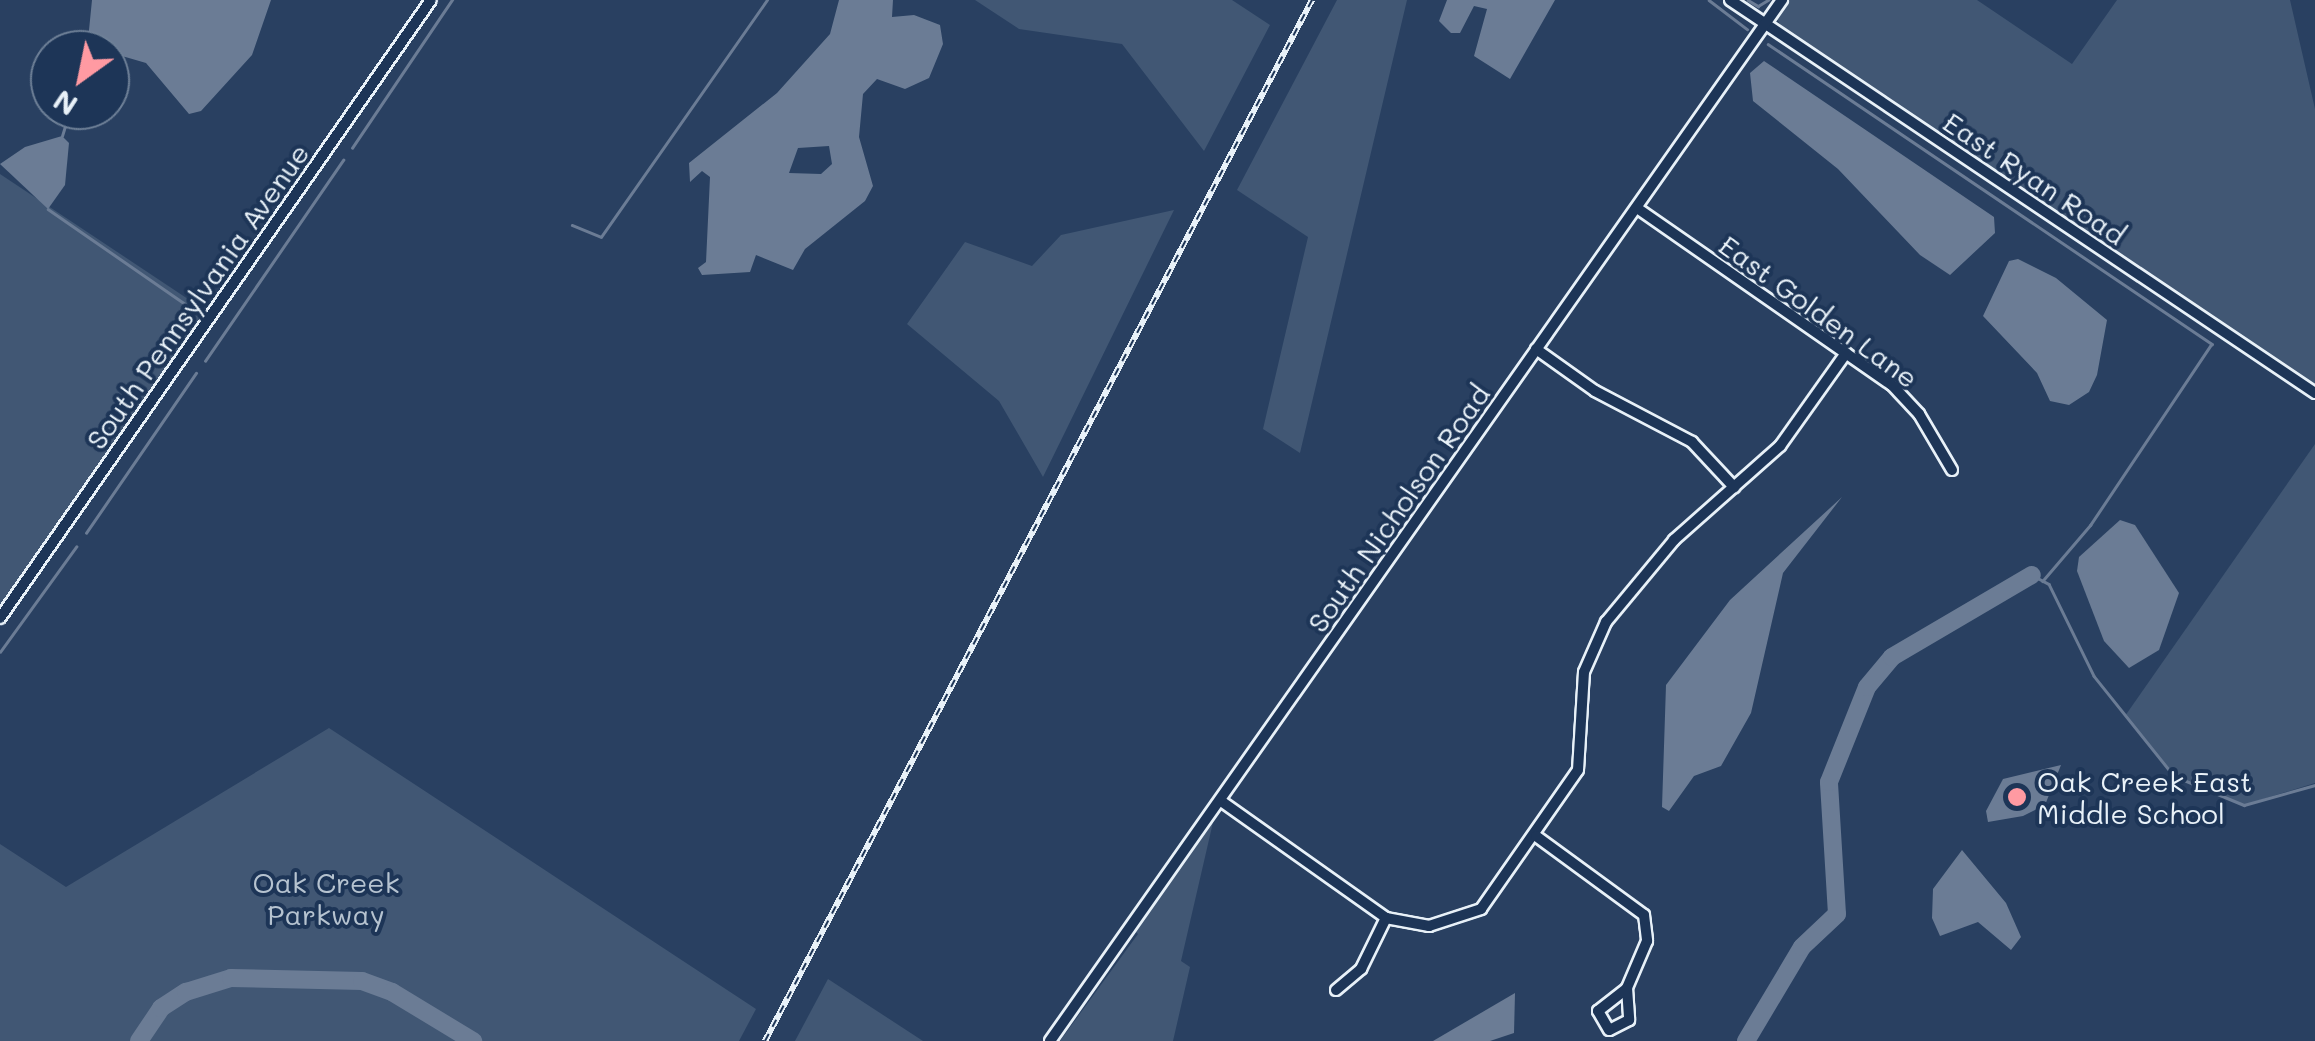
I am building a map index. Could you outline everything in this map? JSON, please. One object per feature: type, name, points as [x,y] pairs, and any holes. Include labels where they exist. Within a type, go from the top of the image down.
[{"type":"street","name":"South Pennsylvania Avenue","points":[[0,618],[431,0]]},
{"type":"street","name":"East Ryan Road","points":[[1730,0],[2315,394]]},
{"type":"street","name":"South Nicholson Road","points":[[1050,1041],[1782,0]]},
{"type":"street","name":"East Golden Lane","points":[[1638,208],[1846,353],[1919,414],[1952,470]]},
{"type":"street","points":[[1536,348],[1595,391],[1692,442],[1734,487]]},
{"type":"street","points":[[1221,801],[1386,918],[1429,926],[1481,910],[1536,836],[1578,770],[1581,686],[1596,641],[1638,578],[1780,446],[1846,353]]},
{"type":"street","points":[[1536,836],[1644,915],[1647,941],[1627,988]]},
{"type":"street","points":[[1336,990],[1361,969],[1386,918]]},
{"type":"green space","points":[[975,0],[1232,0],[1270,25],[1204,151],[1122,44],[1019,29]]},
{"type":"green space","points":[[1337,0],[1407,0],[1300,453],[1263,429],[1308,237],[1237,190]]},
{"type":"green space","points":[[1787,0],[1977,0],[2072,64],[2117,0],[2290,0],[2315,109],[2315,388],[1783,30],[1777,19]]},
{"type":"green space","points":[[0,174],[206,311],[0,608]]},
{"type":"green space","points":[[1174,210],[1043,477],[999,401],[907,324],[965,242],[1032,266],[1061,235]]},
{"type":"green space","points":[[2315,444],[2315,783],[2244,805],[2175,777],[2125,716]]},
{"type":"green space","name":"Oak Creek Parkway","points":[[329,728],[756,1009],[739,1041],[0,1041],[0,844],[66,887]]},
{"type":"green space","points":[[1209,814],[1214,818],[1181,961],[1190,967],[1173,1041],[1060,1041],[1138,934],[1130,927]]},
{"type":"green space","points":[[828,979],[923,1041],[795,1041]]},
{"type":"shaded area","points":[[92,0],[271,0],[252,55],[201,111],[189,114],[146,63],[130,58],[130,30],[89,30]]},
{"type":"shaded area","points":[[839,0],[893,0],[892,17],[914,15],[940,25],[943,44],[929,78],[905,89],[877,79],[863,94],[859,137],[873,186],[865,201],[805,249],[793,270],[756,255],[750,272],[702,275],[698,268],[706,262],[710,177],[702,171],[690,182],[689,163],[777,93],[830,34]],"holes":[[[829,146],[832,164],[821,174],[789,173],[798,148]]]},
{"type":"shaded area","points":[[1447,0],[1555,0],[1510,79],[1474,56],[1487,9],[1474,6],[1460,33],[1451,33],[1439,21]]},
{"type":"shaded area","points":[[1764,61],[1994,217],[1995,233],[1950,275],[1920,255],[1838,169],[1753,101],[1750,73]]},
{"type":"shaded area","points":[[62,136],[69,143],[65,185],[48,209],[0,164],[25,147]]},
{"type":"shaded area","points":[[2018,259],[2056,278],[2107,320],[2097,375],[2089,392],[2069,405],[2050,401],[2037,373],[1983,316],[2009,261]]},
{"type":"shaded area","points":[[1842,497],[1783,573],[1751,713],[1721,766],[1694,776],[1669,811],[1662,807],[1666,685],[1730,600]]},
{"type":"shaded area","points":[[2120,520],[2135,525],[2179,593],[2159,650],[2129,668],[2104,641],[2077,571],[2079,557]]},
{"type":"shaded area","points":[[2061,765],[2045,805],[2023,816],[1988,822],[1986,811],[2003,779]]},
{"type":"shaded area","points":[[1962,850],[2006,903],[2021,937],[2011,950],[1978,922],[1940,936],[1932,918],[1933,889]]},
{"type":"shaded area","points":[[1515,993],[1514,1033],[1490,1041],[1433,1041]]},
{"type":"waterway","points":[[352,148],[452,0]]},
{"type":"waterway","points":[[572,225],[601,237],[767,0]]},
{"type":"waterway","points":[[1709,0],[1747,29]]},
{"type":"waterway","points":[[1748,0],[1758,6],[1768,0]]},
{"type":"waterway","points":[[1768,44],[2212,344],[2091,525],[2043,581]]},
{"type":"waterway","points":[[62,136],[64,130]]},
{"type":"waterway","points":[[205,361],[343,160]]},
{"type":"waterway","points":[[48,209],[197,312]]},
{"type":"waterway","points":[[86,533],[196,373]]},
{"type":"waterway","points":[[0,652],[76,547]]},
{"type":"waterway","points":[[2032,575],[2049,584],[2094,676],[2174,776],[2244,805],[2315,785]]},
{"type":"waterway","points":[[1746,1041],[1802,947],[1837,914],[1829,782],[1867,687],[1892,657],[2032,575]]},
{"type":"waterway","points":[[139,1041],[161,1008],[186,992],[231,978],[362,981],[392,992],[473,1041]]},
{"type":"railway","points":[[765,1041],[1312,0]]},
{"type":"place","name":"Oak Creek East Middle School","points":[[2017,797]]}]
